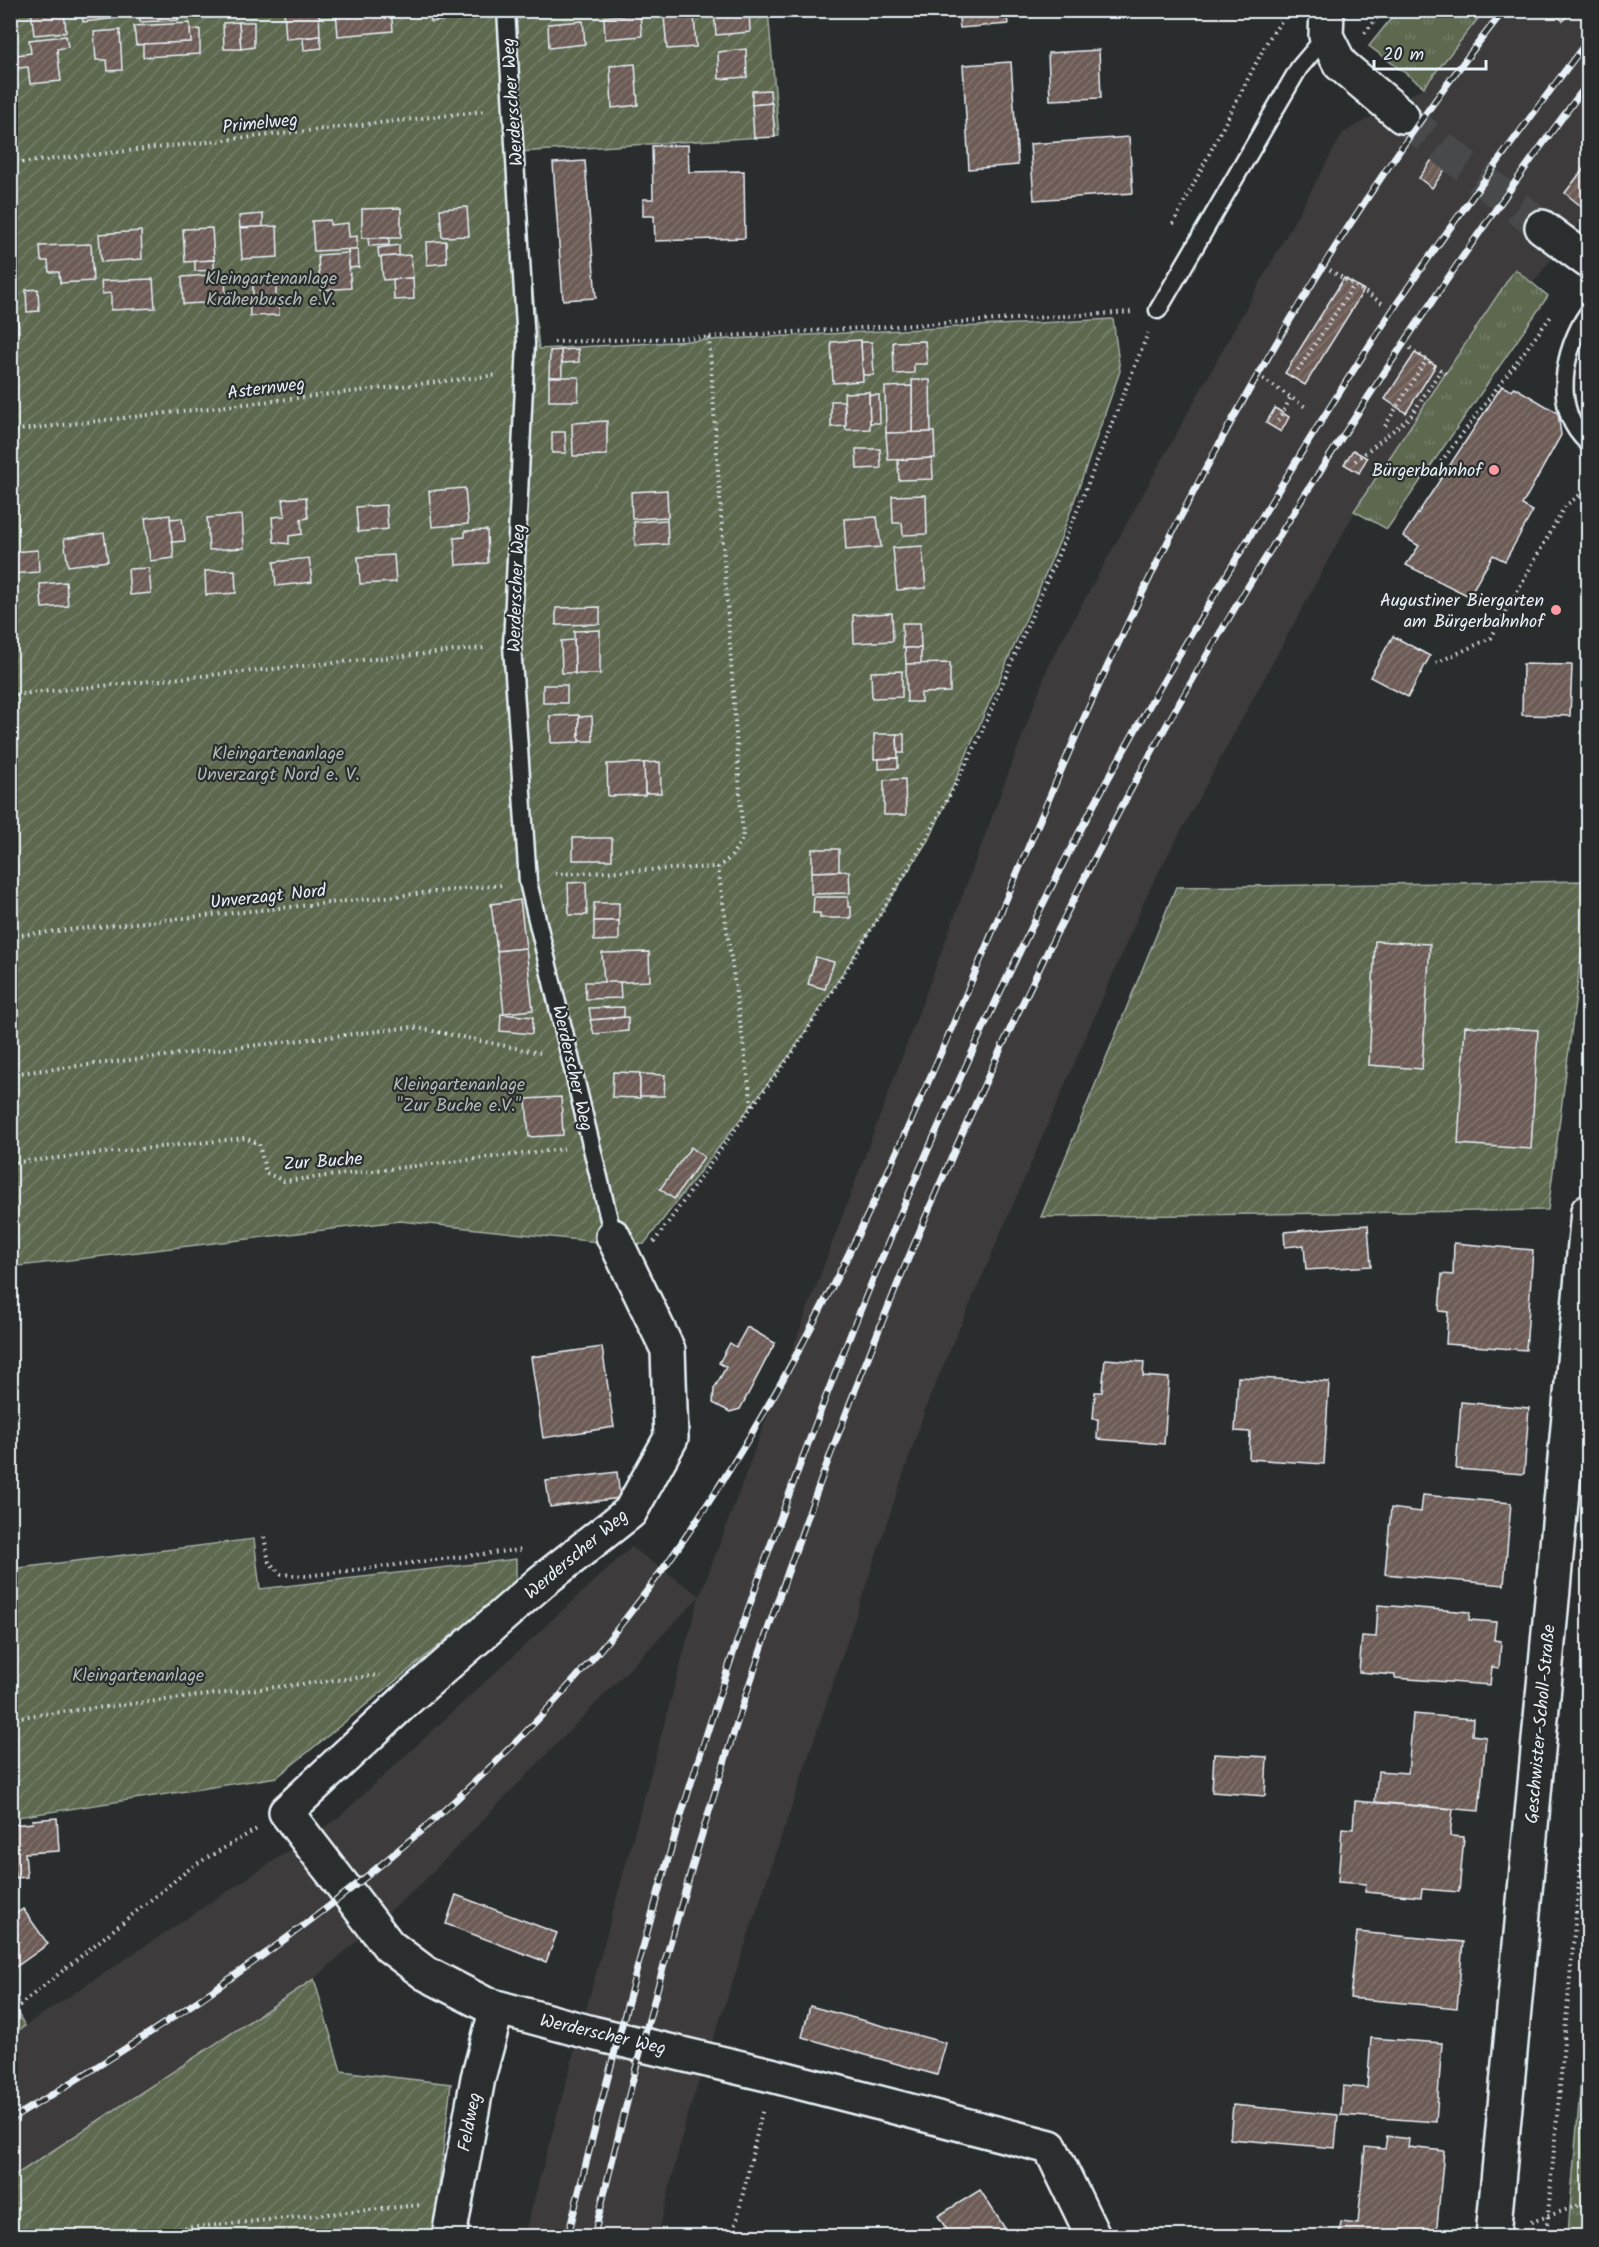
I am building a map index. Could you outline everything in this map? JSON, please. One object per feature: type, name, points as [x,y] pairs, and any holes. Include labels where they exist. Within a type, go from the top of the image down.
[{"type":"street","points":[[1327,23],[1340,64],[1402,116]]},
{"type":"street","points":[[1542,227],[1588,261]]},
{"type":"street","name":"Geschwister-Scholl-Straße","points":[[1493,2235],[1588,1211]]},
{"type":"street","name":"Werderscher Weg","points":[[617,1245],[668,1350],[671,1438],[630,1512],[541,1582],[406,1700],[286,1812],[390,1946],[425,1973],[497,2008],[771,2075],[1050,2147],[1093,2236]]},
{"type":"street","name":"Feldweg","points":[[449,2236],[478,2079],[497,2008]]},
{"type":"lane","name":"Werderscher Weg","points":[[506,10],[526,343],[512,645],[528,882],[617,1245]]},
{"type":"lane","points":[[1158,310],[1327,23]]},
{"type":"lane","points":[[1588,313],[1580,325],[1567,356],[1564,389],[1569,412],[1588,443]]},
{"type":"path","points":[[1169,232],[1268,40],[1289,10]]},
{"type":"path","points":[[1367,30],[1383,10]]},
{"type":"path","name":"Primelweg","points":[[10,164],[513,108]]},
{"type":"path","points":[[1330,270],[1382,303]]},
{"type":"path","points":[[1298,370],[1354,285]]},
{"type":"path","points":[[1127,312],[1132,302]]},
{"type":"path","points":[[1441,462],[1556,309]]},
{"type":"path","points":[[526,343],[709,337],[1158,310],[1075,516],[975,747],[927,838],[857,952],[791,1055],[753,1105]]},
{"type":"path","points":[[617,1245],[646,1253],[752,1106],[717,867],[731,857],[743,838],[709,337]]},
{"type":"path","points":[[1410,348],[1446,374]]},
{"type":"path","points":[[1385,426],[1426,360]]},
{"type":"path","points":[[1355,461],[1410,417],[1441,370]]},
{"type":"path","name":"Asternweg","points":[[10,431],[525,373]]},
{"type":"path","points":[[1263,380],[1307,408]]},
{"type":"path","points":[[1278,421],[1291,397]]},
{"type":"path","points":[[1436,663],[1491,638],[1565,506],[1588,489]]},
{"type":"path","points":[[10,695],[512,645]]},
{"type":"path","name":"Unverzagt Nord","points":[[10,936],[528,882],[542,874],[717,867]]},
{"type":"path","points":[[10,1074],[413,1027],[570,1060]]},
{"type":"path","name":"Zur Buche","points":[[10,1164],[245,1138],[259,1144],[266,1173],[284,1181],[591,1146]]},
{"type":"path","points":[[264,1537],[269,1562],[280,1574],[306,1576],[525,1548],[541,1582]]},
{"type":"path","points":[[10,1718],[382,1674],[406,1700]]},
{"type":"path","points":[[1546,2236],[1588,1784]]},
{"type":"path","points":[[10,2013],[194,1866],[286,1812]]},
{"type":"path","points":[[733,2236],[771,2075]]},
{"type":"path","points":[[119,2236],[454,2202]]},
{"type":"path","points":[[1493,2235],[1588,2202]]},
{"type":"shaded area","points":[[1484,11],[1588,11],[1588,212],[1353,515],[1151,886],[928,1401],[686,2120],[658,2236],[524,2236],[699,1597],[420,1885],[314,1979],[11,2178],[11,2035],[338,1818],[631,1547],[700,1596],[1050,662],[1343,133],[1424,87]]},
{"type":"green space","points":[[10,11],[768,11],[779,136],[518,152],[539,349],[1113,319],[1120,371],[1061,538],[932,834],[792,1052],[644,1244],[627,1245],[400,1221],[11,1267]]},
{"type":"green space","points":[[1397,11],[1484,11],[1424,87],[1369,46]]},
{"type":"green space","points":[[1515,269],[1548,296],[1387,529],[1354,511]]},
{"type":"green space","points":[[1588,881],[1588,903],[1548,1210],[1041,1217],[1176,887]]},
{"type":"green space","name":"Kleingartenanlage","points":[[254,1539],[260,1589],[516,1559],[516,1583],[277,1777],[11,1818],[11,1569]]},
{"type":"green space","points":[[314,1979],[341,2071],[451,2084],[433,2236],[11,2236],[11,2178]]},
{"type":"green space","points":[[1588,1999],[1588,2236],[1568,2236],[1570,2208]]},
{"type":"green space","points":[[11,2001],[25,2026],[10,2035]]},
{"type":"green space","points":[[1588,2159],[1588,2236],[1582,2236]]},
{"type":"building","points":[[31,10],[64,10],[66,32],[34,35]]},
{"type":"building","points":[[82,10],[116,10],[117,18],[83,22]]},
{"type":"building","points":[[139,10],[177,10],[178,20],[140,22]]},
{"type":"building","points":[[284,10],[319,10],[320,36],[286,39]]},
{"type":"building","points":[[336,10],[391,10],[393,31],[338,36]]},
{"type":"building","points":[[430,10],[462,10],[463,18],[431,22]]},
{"type":"building","points":[[749,10],[750,32],[716,35],[714,11]]},
{"type":"building","points":[[958,10],[1006,10],[1008,24],[960,28]]},
{"type":"building","points":[[1550,10],[1571,10],[1563,21]]},
{"type":"building","points":[[640,14],[642,36],[605,39],[604,17]]},
{"type":"building","points":[[694,14],[696,47],[667,49],[664,16]]},
{"type":"building","points":[[583,21],[585,44],[549,48],[548,24]]},
{"type":"building","points":[[239,22],[241,49],[224,49],[223,23]]},
{"type":"building","points":[[239,22],[254,22],[254,47],[241,49]]},
{"type":"building","points":[[190,23],[191,42],[136,45],[134,26]]},
{"type":"building","points":[[200,29],[200,54],[143,57],[143,44],[191,42],[190,30]]},
{"type":"building","points":[[120,30],[122,70],[108,71],[107,60],[96,60],[94,32]]},
{"type":"building","points":[[66,36],[68,47],[57,49],[61,81],[30,84],[28,67],[10,69],[10,56],[31,53],[29,40]]},
{"type":"building","points":[[320,36],[322,48],[304,50],[303,38]]},
{"type":"building","points":[[746,49],[747,77],[719,79],[718,52]]},
{"type":"building","points":[[1099,50],[1101,98],[1050,100],[1048,53]]},
{"type":"building","points":[[1011,62],[1018,165],[969,169],[963,65]]},
{"type":"building","points":[[635,64],[638,105],[612,108],[610,66]]},
{"type":"building","points":[[770,90],[771,103],[752,105],[752,91]]},
{"type":"building","points":[[772,103],[775,137],[754,138],[752,105]]},
{"type":"building","points":[[1129,137],[1133,193],[1034,200],[1030,144]]},
{"type":"building","points":[[688,145],[689,172],[744,171],[745,238],[655,241],[654,216],[643,216],[643,199],[653,199],[652,146]]},
{"type":"building","points":[[1436,154],[1449,164],[1432,188],[1419,178]]},
{"type":"building","points":[[585,161],[596,298],[563,300],[553,163]]},
{"type":"building","points":[[1588,163],[1588,212],[1565,193]]},
{"type":"building","points":[[467,207],[469,236],[442,237],[440,209]]},
{"type":"building","points":[[401,208],[401,238],[362,238],[362,209]]},
{"type":"building","points":[[263,214],[263,227],[240,228],[239,216]]},
{"type":"building","points":[[330,220],[330,225],[348,223],[349,237],[357,236],[357,249],[314,251],[312,221]]},
{"type":"building","points":[[277,226],[278,257],[242,259],[240,228]]},
{"type":"building","points":[[212,228],[214,260],[185,262],[183,229]]},
{"type":"building","points":[[141,231],[142,259],[101,262],[99,234]]},
{"type":"building","points":[[368,238],[389,238],[389,245],[369,246]]},
{"type":"building","points":[[446,241],[447,263],[427,265],[426,242]]},
{"type":"building","points":[[91,244],[93,281],[60,283],[59,272],[49,272],[48,261],[41,261],[40,246]]},
{"type":"building","points":[[399,245],[399,256],[379,257],[378,248]]},
{"type":"building","points":[[348,250],[358,250],[359,267],[349,268]]},
{"type":"building","points":[[348,253],[351,288],[320,290],[318,255]]},
{"type":"building","points":[[411,255],[413,278],[383,280],[381,257]]},
{"type":"building","points":[[214,260],[214,270],[195,271],[195,261]]},
{"type":"building","points":[[225,274],[226,302],[183,304],[182,277]]},
{"type":"building","points":[[413,278],[414,299],[394,300],[393,279]]},
{"type":"building","points":[[1344,278],[1364,290],[1305,385],[1285,373]]},
{"type":"building","points":[[153,279],[155,308],[111,310],[111,293],[102,294],[101,281]]},
{"type":"building","points":[[253,280],[276,280],[276,298],[253,298]]},
{"type":"building","points":[[38,289],[39,311],[27,312],[26,290]]},
{"type":"building","points":[[16,298],[19,332],[10,332],[10,299]]},
{"type":"building","points":[[249,298],[278,298],[279,315],[250,316]]},
{"type":"building","points":[[861,340],[863,381],[833,383],[831,342]]},
{"type":"building","points":[[925,341],[927,364],[914,364],[914,373],[894,374],[893,342]]},
{"type":"building","points":[[861,342],[872,342],[874,375],[863,375]]},
{"type":"building","points":[[578,349],[579,362],[562,363],[561,350]]},
{"type":"building","points":[[561,350],[562,377],[549,377],[550,351]]},
{"type":"building","points":[[1415,353],[1436,365],[1406,413],[1385,399]]},
{"type":"building","points":[[549,377],[579,377],[578,401],[549,401]]},
{"type":"building","points":[[912,380],[930,380],[931,432],[912,433]]},
{"type":"building","points":[[912,386],[912,433],[886,433],[885,387]]},
{"type":"building","name":"Bürgerbahnhof","points":[[1502,386],[1512,391],[1514,387],[1558,413],[1561,435],[1522,505],[1533,511],[1505,561],[1493,555],[1469,596],[1406,565],[1419,546],[1403,536]]},
{"type":"building","points":[[869,392],[870,429],[846,430],[844,393]]},
{"type":"building","points":[[869,395],[879,395],[880,423],[870,423]]},
{"type":"building","points":[[831,401],[844,401],[846,426],[831,427]]},
{"type":"building","points":[[1275,408],[1289,417],[1281,432],[1266,423]]},
{"type":"building","points":[[607,421],[607,455],[573,456],[572,423]]},
{"type":"building","points":[[552,432],[565,432],[566,453],[552,453]]},
{"type":"building","points":[[934,432],[935,458],[888,460],[886,433]]},
{"type":"building","points":[[856,449],[880,449],[881,468],[857,469]]},
{"type":"building","points":[[1353,450],[1367,458],[1359,473],[1344,464]]},
{"type":"building","points":[[932,458],[933,479],[899,480],[898,460]]},
{"type":"building","points":[[465,488],[468,524],[432,527],[429,491]]},
{"type":"building","points":[[667,490],[668,517],[632,519],[631,492]]},
{"type":"building","points":[[926,495],[927,534],[903,535],[902,523],[893,523],[892,496]]},
{"type":"building","points":[[306,497],[308,518],[301,519],[302,534],[289,536],[289,544],[274,542],[272,517],[285,516],[283,499]]},
{"type":"building","points":[[386,505],[388,529],[358,532],[356,507]]},
{"type":"building","points":[[170,515],[174,558],[150,561],[145,518]]},
{"type":"building","points":[[242,515],[244,548],[209,550],[207,518]]},
{"type":"building","points":[[877,517],[881,547],[846,550],[844,519]]},
{"type":"building","points":[[182,518],[185,541],[172,542],[170,519]]},
{"type":"building","points":[[667,520],[668,544],[635,546],[634,522]]},
{"type":"building","points":[[487,530],[488,563],[456,565],[454,538],[465,537],[465,531]]},
{"type":"building","points":[[104,533],[108,561],[68,566],[64,539]]},
{"type":"building","points":[[922,546],[926,588],[897,590],[893,548]]},
{"type":"building","points":[[38,550],[39,572],[10,574],[10,552]]},
{"type":"building","points":[[394,555],[396,582],[360,584],[358,557]]},
{"type":"building","points":[[309,558],[312,582],[276,586],[274,562]]},
{"type":"building","points":[[149,568],[151,593],[130,595],[128,569]]},
{"type":"building","points":[[235,570],[236,593],[206,595],[205,571]]},
{"type":"building","points":[[66,582],[68,606],[42,608],[40,584]]},
{"type":"building","points":[[600,607],[600,624],[556,625],[556,608]]},
{"type":"building","points":[[892,613],[893,641],[854,643],[853,615]]},
{"type":"building","points":[[902,623],[920,623],[921,648],[903,648]]},
{"type":"building","points":[[600,630],[600,674],[575,674],[574,631]]},
{"type":"building","points":[[1393,636],[1430,656],[1408,697],[1370,677]]},
{"type":"building","points":[[574,640],[575,673],[562,673],[561,641]]},
{"type":"building","points":[[905,648],[921,648],[921,664],[906,664]]},
{"type":"building","points":[[950,663],[950,692],[921,693],[921,702],[907,702],[906,664]]},
{"type":"building","points":[[1523,664],[1572,665],[1570,716],[1522,715]]},
{"type":"building","points":[[902,671],[902,697],[872,698],[871,672]]},
{"type":"building","points":[[543,685],[567,685],[567,703],[543,703]]},
{"type":"building","points":[[579,715],[579,742],[551,743],[550,716]]},
{"type":"building","points":[[592,716],[593,741],[579,741],[579,717]]},
{"type":"building","points":[[874,734],[897,734],[898,758],[874,759]]},
{"type":"building","points":[[897,734],[904,734],[904,753],[898,753]]},
{"type":"building","points":[[898,758],[898,768],[879,769],[879,759]]},
{"type":"building","points":[[660,762],[661,793],[645,793],[644,763]]},
{"type":"building","points":[[644,763],[645,795],[608,796],[607,764]]},
{"type":"building","points":[[905,779],[906,815],[884,815],[884,780]]},
{"type":"building","points":[[573,838],[612,838],[612,860],[573,860]]},
{"type":"building","points":[[812,849],[839,849],[839,871],[812,872]]},
{"type":"building","points":[[849,871],[850,893],[811,894],[811,872]]},
{"type":"building","points":[[586,882],[587,915],[569,915],[568,883]]},
{"type":"building","points":[[814,897],[848,897],[851,918],[820,918],[820,913],[813,913]]},
{"type":"building","points":[[520,900],[526,948],[497,951],[491,904]]},
{"type":"building","points":[[594,903],[619,903],[619,921],[594,921]]},
{"type":"building","points":[[594,921],[619,921],[619,940],[594,941]]},
{"type":"building","points":[[1375,941],[1430,944],[1422,1069],[1369,1065]]},
{"type":"building","points":[[526,948],[533,1010],[504,1013],[497,951]]},
{"type":"building","points":[[649,952],[650,981],[604,983],[602,953]]},
{"type":"building","points":[[816,957],[834,962],[825,989],[808,984]]},
{"type":"building","points":[[585,982],[620,982],[621,998],[586,999]]},
{"type":"building","points":[[624,1007],[624,1017],[591,1020],[589,1008]]},
{"type":"building","points":[[501,1014],[533,1017],[532,1034],[500,1031]]},
{"type":"building","points":[[628,1017],[628,1031],[594,1034],[590,1020]]},
{"type":"building","points":[[1465,1026],[1538,1030],[1531,1149],[1458,1144]]},
{"type":"building","points":[[613,1072],[640,1073],[640,1098],[612,1097]]},
{"type":"building","points":[[640,1074],[665,1075],[664,1096],[640,1096]]},
{"type":"building","points":[[561,1097],[563,1135],[529,1137],[526,1099]]},
{"type":"building","points":[[691,1147],[704,1157],[674,1199],[660,1189]]},
{"type":"building","points":[[1368,1225],[1371,1266],[1306,1270],[1304,1245],[1285,1247],[1284,1232]]},
{"type":"building","points":[[1454,1243],[1533,1250],[1526,1350],[1446,1344],[1448,1312],[1439,1311],[1442,1274],[1453,1275]]},
{"type":"building","points":[[747,1327],[775,1343],[740,1409],[730,1412],[713,1403],[714,1389],[726,1367],[719,1363],[730,1343],[736,1347]]},
{"type":"building","points":[[602,1347],[614,1427],[543,1438],[531,1357]]},
{"type":"building","points":[[1105,1359],[1144,1362],[1143,1376],[1169,1378],[1164,1444],[1097,1439],[1098,1419],[1093,1419],[1095,1392],[1102,1392]]},
{"type":"building","points":[[1238,1377],[1329,1382],[1324,1464],[1249,1459],[1250,1432],[1235,1431]]},
{"type":"building","points":[[1461,1402],[1529,1408],[1524,1474],[1456,1469]]},
{"type":"building","points":[[617,1472],[620,1498],[550,1507],[546,1481]]},
{"type":"building","points":[[1423,1495],[1511,1503],[1504,1585],[1385,1574],[1391,1508],[1421,1512]]},
{"type":"building","points":[[1378,1605],[1470,1612],[1469,1620],[1496,1622],[1494,1640],[1501,1641],[1499,1668],[1492,1667],[1490,1685],[1395,1678],[1395,1675],[1359,1672],[1362,1636],[1376,1637]]},
{"type":"building","points":[[1413,1714],[1473,1719],[1472,1735],[1486,1737],[1479,1811],[1375,1802],[1378,1771],[1408,1773]]},
{"type":"building","points":[[1214,1754],[1267,1757],[1265,1796],[1212,1792]]},
{"type":"building","points":[[1355,1801],[1453,1809],[1450,1836],[1464,1837],[1459,1892],[1422,1889],[1421,1897],[1365,1892],[1366,1884],[1338,1882],[1342,1828],[1353,1829]]},
{"type":"building","points":[[57,1818],[59,1851],[25,1853],[27,1877],[15,1878],[10,1825]]},
{"type":"building","points":[[456,1895],[557,1933],[546,1962],[446,1924]]},
{"type":"building","points":[[23,1909],[48,1944],[10,1971],[10,1918]]},
{"type":"building","points":[[1357,1932],[1463,1942],[1457,2008],[1350,1998]]},
{"type":"building","points":[[810,2006],[946,2043],[937,2075],[802,2037]]},
{"type":"building","points":[[1371,2038],[1442,2043],[1436,2122],[1341,2115],[1343,2086],[1367,2088]]},
{"type":"building","points":[[1233,2105],[1338,2115],[1335,2148],[1230,2139]]},
{"type":"building","points":[[1387,2136],[1409,2139],[1408,2147],[1444,2151],[1436,2236],[1339,2236],[1341,2222],[1358,2224],[1365,2147],[1385,2149]]},
{"type":"building","points":[[980,2190],[1010,2236],[951,2236],[938,2216]]},
{"type":"tunnel","points":[[1402,116],[1542,227]]},
{"type":"railway","points":[[10,2120],[184,2010],[268,1952],[350,1890],[429,1824],[504,1754],[575,1679],[640,1600],[711,1499],[774,1395],[832,1287],[936,1065],[1080,727],[1169,538],[1218,446],[1269,355],[1323,266],[1380,179],[1440,93],[1504,10]]},
{"type":"railway","points":[[568,2236],[665,1869],[748,1609],[843,1353],[949,1102],[1007,978],[1084,823],[1119,758],[1212,599],[1394,308],[1588,40]]},
{"type":"railway","points":[[594,2236],[638,2059],[688,1882],[742,1707],[801,1534],[866,1363],[936,1194],[1011,1027],[1120,810],[1239,600],[1335,448],[1427,309],[1522,172],[1588,83]]},
{"type":"place","name":"Bürgerbahnhof","points":[[1494,470]]},
{"type":"place","name":"Augustiner Biergarten am Bürgerbahnhof","points":[[1556,610]]},
{"type":"park label","name":"Kleingartenanlage Krähenbusch e.V.","points":[[271,288]]},
{"type":"park label","name":"Kleingartenanlage Unverzargt Nord e. V.","points":[[278,763]]},
{"type":"park label","name":"Kleingartenanlage \"Zur Buche e.V.\"","points":[[459,1094]]}]
